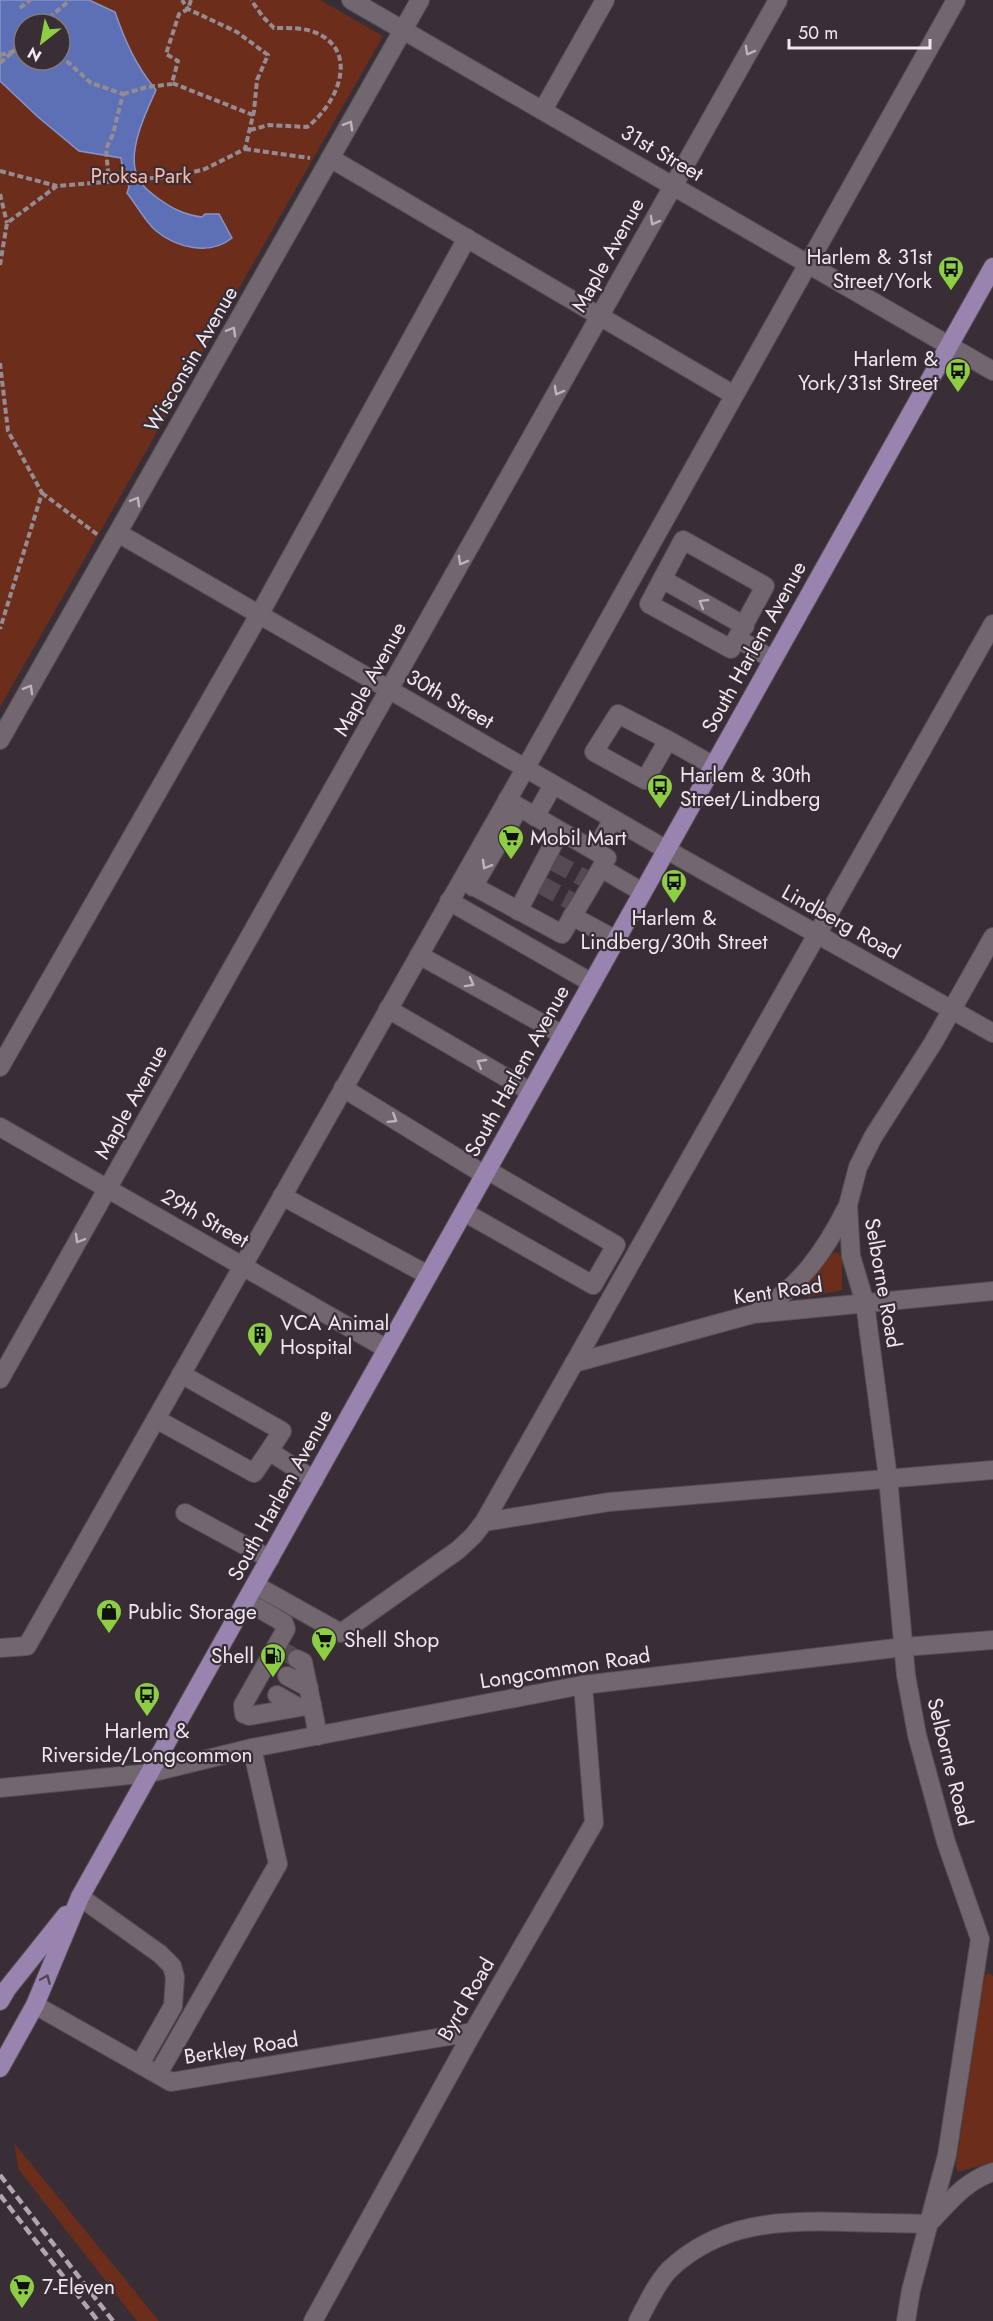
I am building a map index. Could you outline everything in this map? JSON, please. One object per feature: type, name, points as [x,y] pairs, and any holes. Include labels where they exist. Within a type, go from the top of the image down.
[{"type":"main road","name":"South Harlem Avenue","points":[[0,2068],[36,2005],[80,1897],[993,267]]},
{"type":"main road","name":"South Harlem Avenue","points":[[0,2001],[80,1897]]},
{"type":"street","name":"31st Street","points":[[351,0],[993,371]]},
{"type":"street","name":"Wisconsin Avenue","points":[[0,740],[118,533],[322,158],[420,0]]},
{"type":"street","points":[[543,110],[604,0]]},
{"type":"street","name":"Maple Avenue","points":[[0,1379],[778,0]]},
{"type":"street","points":[[520,808],[525,769],[956,0]]},
{"type":"street","points":[[322,158],[468,238],[734,395]]},
{"type":"street","points":[[0,1067],[259,615],[468,238]]},
{"type":"street","name":"30th Street","points":[[118,533],[666,850]]},
{"type":"street","points":[[683,540],[765,586],[738,638],[649,604],[683,540]]},
{"type":"street","points":[[662,579],[738,638],[773,660]]},
{"type":"street","points":[[255,1585],[341,1633],[458,1550],[484,1522],[993,624]]},
{"type":"street","points":[[668,740],[714,766]]},
{"type":"street","points":[[0,1648],[27,1646],[449,901],[468,883],[520,808],[553,784]]},
{"type":"street","points":[[468,883],[562,934],[574,908],[607,858],[520,808]]},
{"type":"street","points":[[595,851],[614,819]]},
{"type":"street","points":[[518,911],[550,860],[560,831]]},
{"type":"street","name":"Lindberg Road","points":[[666,850],[993,1033]]},
{"type":"street","points":[[593,876],[642,892]]},
{"type":"street","points":[[449,901],[592,983]]},
{"type":"street","points":[[574,908],[616,940]]},
{"type":"street","name":"Selborne Road","points":[[753,1314],[773,1303],[803,1277],[830,1241],[848,1205],[858,1167],[873,1137],[933,1043],[993,938]]},
{"type":"street","points":[[419,955],[563,1035]]},
{"type":"street","points":[[388,1009],[531,1092]]},
{"type":"street","points":[[343,1088],[616,1245],[592,1285],[464,1212]]},
{"type":"street","name":"29th Street","points":[[0,1127],[387,1349]]},
{"type":"street","points":[[282,1196],[428,1275]]},
{"type":"street","name":"Selborne Road","points":[[848,1205],[851,1256],[865,1303],[888,1478],[906,1675],[917,1735],[946,1842],[980,1939],[947,2155],[928,2224],[906,2321]]},
{"type":"street","name":"Kent Road","points":[[574,1363],[753,1314],[993,1291]]},
{"type":"street","points":[[156,1419],[254,1473],[282,1431],[181,1374]]},
{"type":"street","points":[[269,1451],[314,1480]]},
{"type":"street","points":[[484,1522],[609,1502],[993,1470]]},
{"type":"street","points":[[185,1513],[270,1559]]},
{"type":"street","points":[[246,1601],[286,1625],[268,1665],[243,1705],[244,1714],[249,1716],[306,1700]]},
{"type":"street","name":"Longcommon Road","points":[[0,1788],[150,1773],[252,1748],[583,1685],[904,1647],[993,1640]]},
{"type":"street","points":[[297,1659],[303,1662],[306,1700],[318,1736]]},
{"type":"street","points":[[287,1676],[306,1700]]},
{"type":"street","name":"Byrd Road","points":[[313,2321],[473,2032],[594,1823],[583,1685]]},
{"type":"street","points":[[277,1695],[306,1700]]},
{"type":"street","points":[[158,2074],[278,1864],[252,1748]]},
{"type":"street","points":[[80,1897],[160,1954],[172,1966],[175,1977],[173,2006],[140,2064]]},
{"type":"street","points":[[980,1939],[993,1959]]},
{"type":"street","name":"Berkley Road","points":[[36,2005],[171,2082],[473,2032]]},
{"type":"street","points":[[638,2321],[668,2271],[691,2252],[715,2239],[745,2228],[795,2221],[928,2224],[957,2192],[972,2181],[993,2172]]},
{"type":"path","points":[[20,8],[30,0]]},
{"type":"path","points":[[56,12],[70,0]]},
{"type":"path","points":[[182,0],[188,9],[237,32],[268,55],[257,80],[253,116],[245,149]]},
{"type":"path","points":[[173,84],[178,61],[166,54],[179,14],[188,9],[191,0]]},
{"type":"path","points":[[250,130],[269,124],[307,127],[319,118],[340,80],[340,66],[336,51],[324,37],[300,28],[274,28],[251,0]]},
{"type":"path","points":[[0,63],[12,53]]},
{"type":"path","points":[[72,66],[91,83],[123,94],[147,87],[173,84],[253,116]]},
{"type":"path","points":[[111,182],[106,149],[113,134],[123,94]]},
{"type":"path","points":[[0,171],[57,186],[178,176],[205,169],[245,149],[322,158]]},
{"type":"path","points":[[7,223],[57,186]]},
{"type":"path","points":[[0,194],[7,223],[0,265]]},
{"type":"path","points":[[0,363],[8,431],[42,493],[98,535]]},
{"type":"path","points":[[0,629],[42,493]]},
{"type":"green space","name":"Proksa Park","points":[[0,0],[320,0],[383,36],[0,707]]},
{"type":"green space","points":[[836,1252],[842,1256],[842,1290],[804,1296],[804,1290]]},
{"type":"green space","points":[[988,1973],[993,1976],[993,2162],[958,2172],[956,2166],[981,1997],[985,1976]]},
{"type":"green space","points":[[14,2143],[159,2321],[137,2321],[19,2170]]},
{"type":"water","points":[[0,0],[89,0],[115,12],[132,53],[156,90],[136,143],[134,155],[139,179],[153,194],[179,211],[202,217],[205,214],[219,214],[232,238],[223,244],[204,248],[183,245],[163,236],[147,222],[127,193],[129,187],[123,174],[121,158],[79,151],[0,81]]},
{"type":"tunnel","points":[[554,862],[584,878]]},
{"type":"tunnel","points":[[541,885],[571,901]]},
{"type":"tunnel","points":[[278,1648],[297,1659]]},
{"type":"railway","points":[[0,2175],[113,2321]]},
{"type":"railway","points":[[0,2195],[98,2321]]},
{"type":"place","name":"Harlem & 31st Street/York","points":[[951,292]]},
{"type":"place","name":"Harlem & York/31st Street","points":[[958,394]]},
{"type":"place","name":"Harlem & 30th Street/Lindberg","points":[[660,810]]},
{"type":"place","name":"Mobil Mart","points":[[511,861]]},
{"type":"place","name":"Harlem & Lindberg/30th Street","points":[[674,905]]},
{"type":"place","name":"VCA Animal Hospital","points":[[260,1358]]},
{"type":"place","name":"Public Storage","points":[[109,1635]]},
{"type":"place","name":"Shell Shop","points":[[324,1663]]},
{"type":"place","name":"Shell","points":[[273,1679]]},
{"type":"place","name":"Harlem & Riverside/Longcommon","points":[[147,1718]]},
{"type":"place","name":"7-Eleven","points":[[22,2310]]}]
